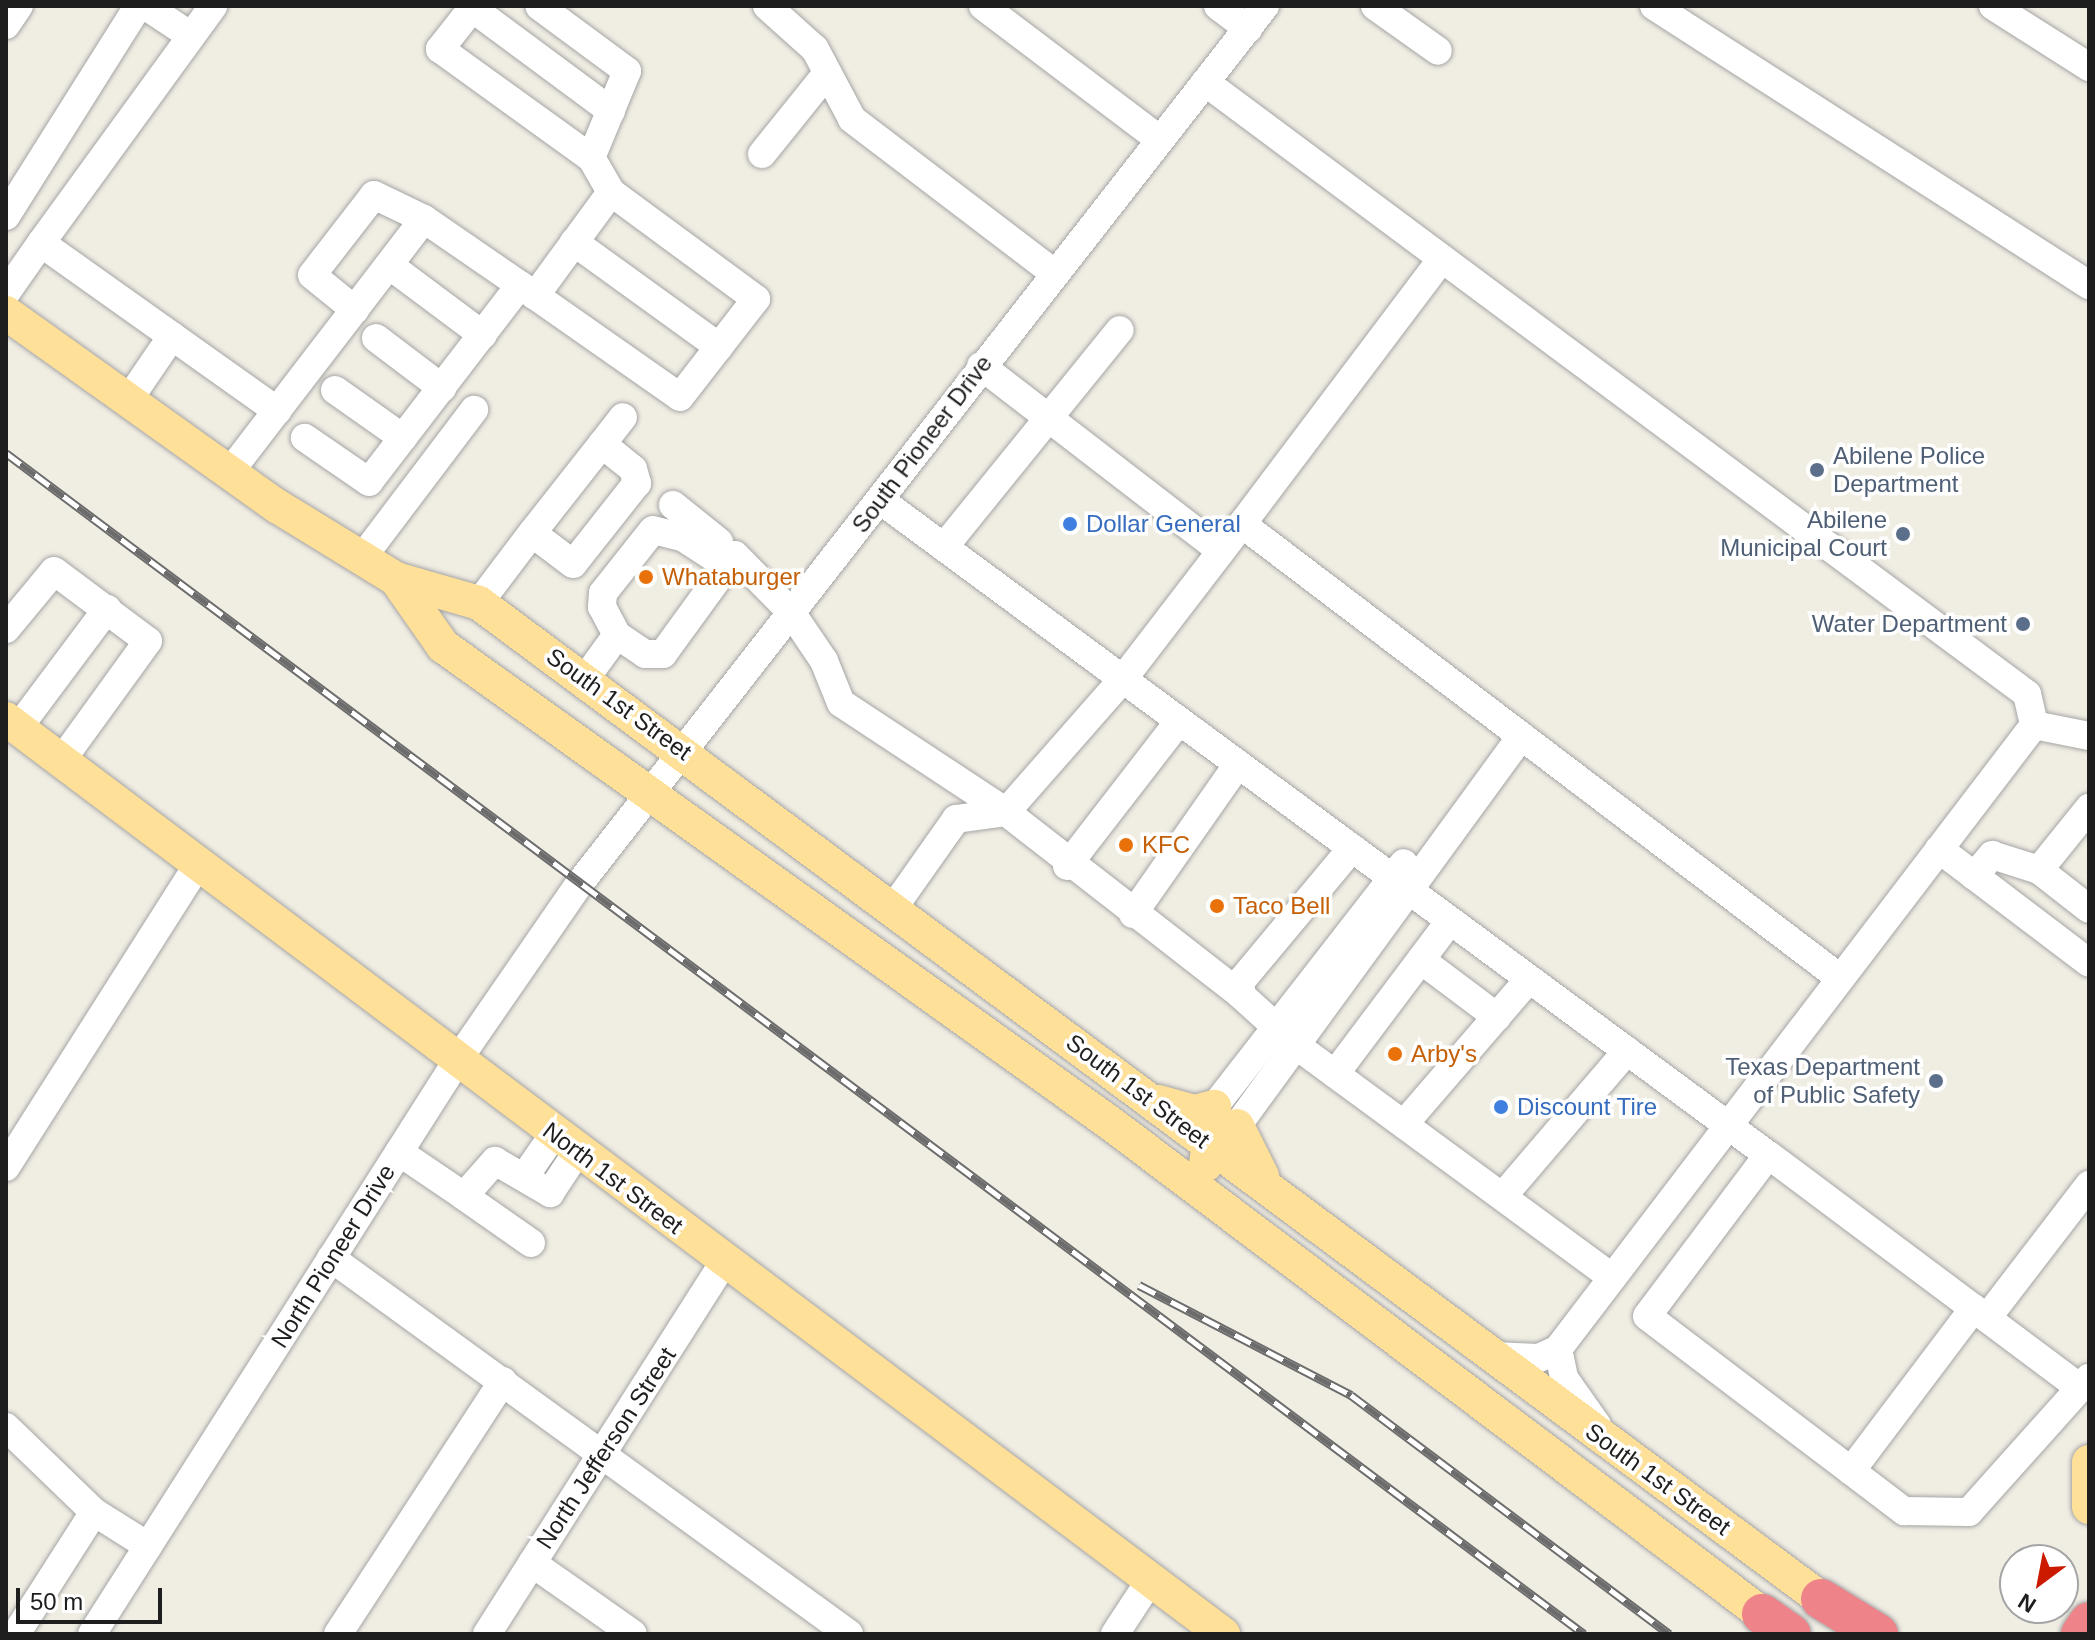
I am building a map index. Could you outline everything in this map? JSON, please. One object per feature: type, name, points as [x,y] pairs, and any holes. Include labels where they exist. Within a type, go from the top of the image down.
[{"type":"highway","name":"South 1st Street","points":[[1821,1599],[1866,1634]]},
{"type":"highway","points":[[1821,1599],[1878,1634]]},
{"type":"main road","name":"South 1st Street","points":[[6,313],[229,473],[396,579],[479,603],[683,749],[1147,1098],[1215,1134],[1280,1198],[1821,1599]]},
{"type":"main road","name":"South 1st Street","points":[[396,579],[443,646],[651,791],[1143,1147],[1780,1627]]},
{"type":"main road","name":"North 1st Street","points":[[12,723],[1149,1582],[1223,1634]]},
{"type":"main road","points":[[1143,1147],[1172,1154],[1215,1134],[1213,1200]]},
{"type":"main road","points":[[2089,1462],[2089,1507]]},
{"type":"street","points":[[6,25],[19,6]]},
{"type":"street","points":[[11,198],[138,6]]},
{"type":"street","points":[[146,6],[191,36]]},
{"type":"street","points":[[6,293],[213,6]]},
{"type":"street","points":[[539,6],[627,71],[591,158]]},
{"type":"street","points":[[767,6],[807,39],[824,77],[852,119],[1053,272]]},
{"type":"street","points":[[983,6],[1159,139]]},
{"type":"street","points":[[1218,6],[1248,29]]},
{"type":"street","name":"South Pioneer Drive","points":[[580,883],[880,500],[1053,272],[1265,6]]},
{"type":"street","points":[[1375,6],[1438,51]]},
{"type":"street","points":[[1654,6],[2089,285]]},
{"type":"street","points":[[1993,6],[2089,67]]},
{"type":"street","points":[[355,310],[312,275],[374,195],[424,219],[680,397],[756,299],[611,192],[591,158],[440,49],[473,7],[611,111]]},
{"type":"street","points":[[762,154],[824,77]]},
{"type":"street","points":[[1205,82],[2027,694],[2034,725]]},
{"type":"street","points":[[305,438],[369,482],[483,335],[574,242],[611,192]]},
{"type":"street","points":[[229,473],[424,219]]},
{"type":"street","points":[[574,242],[719,347]]},
{"type":"street","points":[[41,243],[277,411]]},
{"type":"street","points":[[894,907],[956,819],[1006,812],[1123,679],[1442,259]]},
{"type":"street","points":[[389,265],[483,335]]},
{"type":"street","points":[[944,547],[1120,330]]},
{"type":"street","points":[[127,402],[172,336]]},
{"type":"street","points":[[376,338],[442,388]]},
{"type":"street","points":[[981,366],[1221,551]]},
{"type":"street","points":[[335,390],[403,438]]},
{"type":"street","points":[[362,558],[474,410]]},
{"type":"street","points":[[479,603],[623,417]]},
{"type":"street","points":[[532,533],[573,564],[637,483],[633,469],[602,444]]},
{"type":"street","points":[[880,500],[1768,1155],[1981,1313],[2085,1383],[1969,1512],[1904,1511],[1647,1316],[1768,1155]]},
{"type":"street","points":[[673,505],[731,561],[791,612],[824,661],[841,703],[1006,812],[1067,866],[1241,995],[1297,1046],[1612,1277]]},
{"type":"street","points":[[1242,524],[1840,978]]},
{"type":"street","points":[[653,530],[684,538],[731,561],[663,654],[645,654],[617,635],[602,607],[603,593],[653,530]]},
{"type":"street","points":[[6,629],[54,571],[148,641],[61,761]]},
{"type":"street","points":[[12,723],[107,609]]},
{"type":"street","points":[[585,679],[617,635]]},
{"type":"street","points":[[1067,866],[1179,721]]},
{"type":"street","points":[[2034,725],[2089,736]]},
{"type":"street","points":[[1491,1356],[1539,1358],[1558,1349],[2034,725]]},
{"type":"street","points":[[1215,1134],[1274,1027],[1388,875],[1514,731]]},
{"type":"street","points":[[1215,1134],[1297,1046],[1411,892],[1415,875],[1514,731]]},
{"type":"street","points":[[1133,914],[1238,764]]},
{"type":"street","points":[[2039,870],[2089,808]]},
{"type":"street","points":[[1241,995],[1241,981],[1352,848]]},
{"type":"street","points":[[1939,849],[2089,963]]},
{"type":"street","points":[[1974,876],[1992,855],[2039,870],[2089,909]]},
{"type":"street","points":[[6,1167],[198,865]]},
{"type":"street","name":"North Pioneer Drive","points":[[92,1634],[457,1061],[580,883]]},
{"type":"street","points":[[1335,1074],[1450,921]]},
{"type":"street","points":[[1421,960],[1497,1017]]},
{"type":"street","points":[[1404,1124],[1529,979]]},
{"type":"street","points":[[1503,1196],[1627,1051]]},
{"type":"street","points":[[464,1196],[495,1161],[525,1176],[566,1143]]},
{"type":"street","points":[[399,1152],[531,1243]]},
{"type":"street","points":[[1851,1471],[2089,1185]]},
{"type":"street","points":[[331,1258],[603,1452],[849,1634]]},
{"type":"street","name":"North Jefferson Street","points":[[487,1634],[724,1262]]},
{"type":"street","points":[[1558,1349],[1578,1402],[1618,1450]]},
{"type":"street","points":[[338,1634],[503,1381]]},
{"type":"street","points":[[6,1427],[94,1512],[148,1546]]},
{"type":"street","points":[[16,1634],[94,1512]]},
{"type":"street","points":[[532,1563],[633,1634]]},
{"type":"street","points":[[1115,1634],[1149,1582]]},
{"type":"railway","points":[[6,453],[1584,1634]]},
{"type":"railway","points":[[1139,1285],[1351,1395],[1669,1634]]},
{"type":"place","name":"Abilene Police Department","points":[[1817,470]]},
{"type":"place","name":"Dollar General","points":[[1070,524]]},
{"type":"place","name":"Abilene Municipal Court","points":[[1903,534]]},
{"type":"place","name":"Whataburger","points":[[646,577]]},
{"type":"place","name":"Water Department","points":[[2023,624]]},
{"type":"place","name":"KFC","points":[[1126,845]]},
{"type":"place","name":"Taco Bell","points":[[1217,906]]},
{"type":"place","name":"Arby's","points":[[1395,1054]]},
{"type":"place","name":"Texas Department of Public Safety","points":[[1936,1081]]},
{"type":"place","name":"Discount Tire","points":[[1501,1107]]}]
